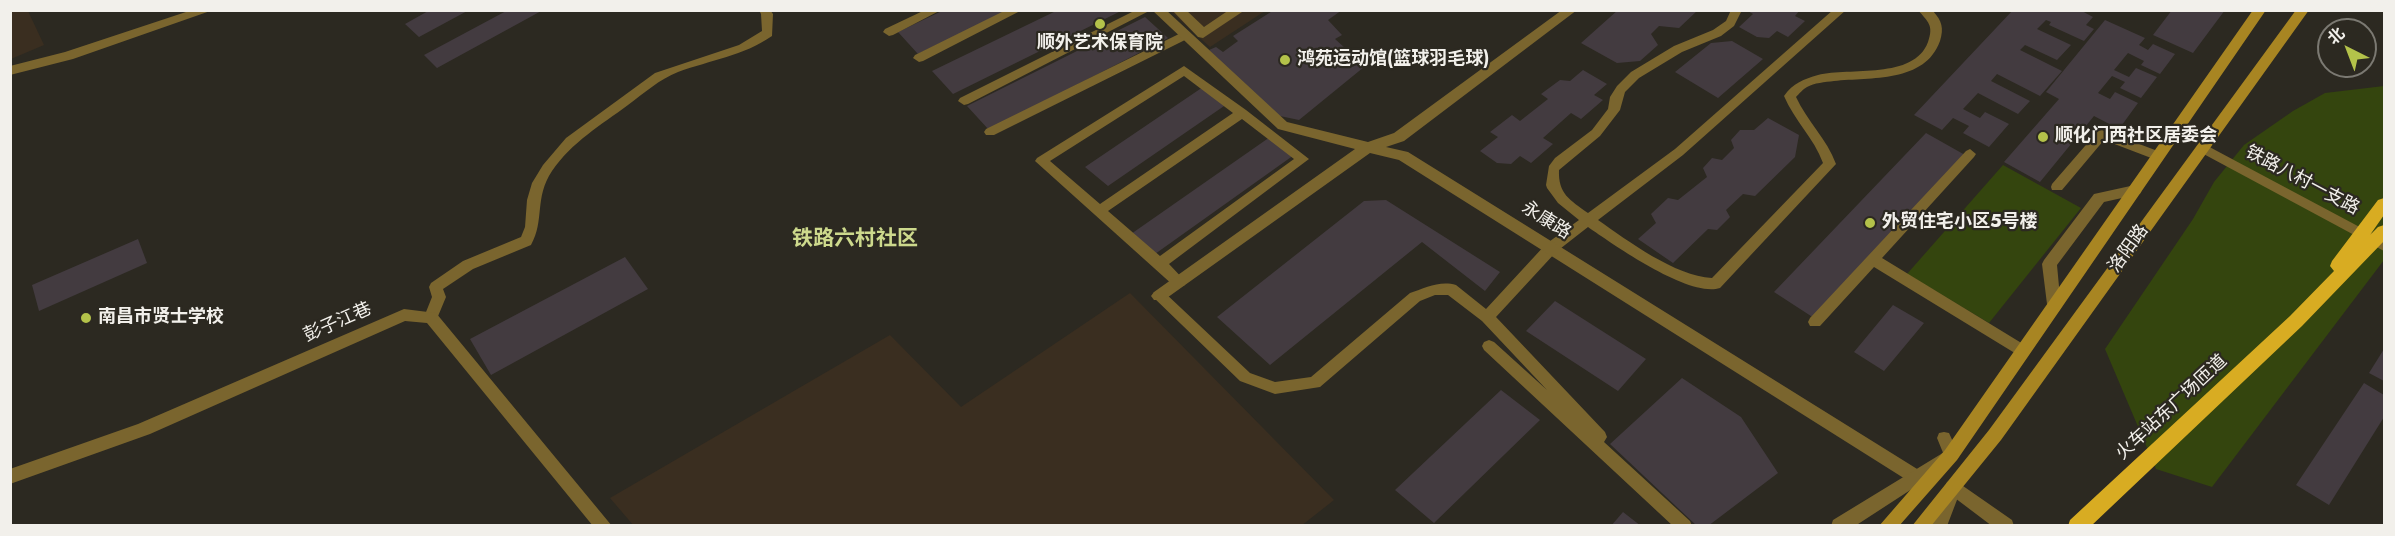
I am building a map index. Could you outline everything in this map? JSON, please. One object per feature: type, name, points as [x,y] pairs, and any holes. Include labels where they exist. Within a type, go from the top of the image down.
[{"type":"highway","name":"火车站东广场匝道","points":[[2296,321],[2385,204]]},
{"type":"highway","name":"火车站东广场匝道","points":[[2077,525],[2296,321],[2385,231]]},
{"type":"main road","name":"洛阳路","points":[[1887,525],[1951,455],[2260,10]]},
{"type":"main road","name":"洛阳路","points":[[1920,525],[1995,435],[2303,10]]},
{"type":"street","points":[[10,71],[68,56],[207,10]]},
{"type":"street","name":"永康路","points":[[1158,10],[1283,126],[1403,156],[1916,477]]},
{"type":"street","points":[[1178,10],[1203,34],[1239,10]]},
{"type":"street","points":[[1159,296],[1367,148],[1399,137],[1571,10]]},
{"type":"street","points":[[2053,308],[2049,264],[2099,198],[2135,190]]},
{"type":"street","name":"彭子江巷","points":[[10,477],[144,429],[404,315],[431,317]]},
{"type":"street","points":[[431,317],[604,525]]},
{"type":"street","name":"洛阳路","points":[[1839,525],[1951,455]]},
{"type":"street","points":[[1953,487],[2006,525]]},
{"type":"street","name":"洛阳路","points":[[1938,525],[1953,487]]},
{"type":"lane","points":[[431,317],[439,297],[436,287],[468,265],[526,241],[532,233],[531,214],[538,184],[570,141],[658,76],[670,70],[745,48],[759,41],[768,33],[767,14],[764,10]]},
{"type":"lane","points":[[889,32],[936,10]]},
{"type":"lane","points":[[919,58],[1017,10]]},
{"type":"lane","points":[[964,101],[1146,10]]},
{"type":"lane","points":[[1737,10],[1730,23],[1717,33],[1678,48],[1635,75],[1621,89],[1616,97],[1614,110],[1596,132],[1559,161],[1553,169],[1552,185],[1563,200],[1589,220],[1672,273],[1706,286],[1715,284],[1830,164],[1827,154],[1794,107],[1790,96],[1794,89],[1803,82],[1823,77],[1867,76],[1909,67],[1925,57],[1936,42],[1937,27],[1930,14],[1923,10]]},
{"type":"lane","points":[[1487,317],[1551,248],[1679,152],[1841,10]]},
{"type":"lane","points":[[990,132],[1185,35]]},
{"type":"lane","points":[[1160,263],[1304,159],[1184,70],[1041,161],[1179,282]]},
{"type":"lane","points":[[1099,211],[1242,113]]},
{"type":"lane","points":[[2057,188],[2102,134],[2158,156]]},
{"type":"lane","name":"铁路八村一支路","points":[[2202,148],[2385,246]]},
{"type":"lane","points":[[1815,322],[1970,154]]},
{"type":"lane","points":[[1873,259],[2024,351]]},
{"type":"lane","points":[[1159,296],[1245,377],[1275,388],[1315,383],[1415,297],[1434,290],[1451,289],[1487,317],[1600,437]]},
{"type":"lane","points":[[1489,346],[1684,525]]},
{"type":"lane","points":[[1944,438],[1951,455]]},
{"type":"shaded area","points":[[11,10],[28,11],[44,45],[11,59]]},
{"type":"shaded area","points":[[1170,11],[1265,11],[1210,47]]},
{"type":"shaded area","points":[[1130,293],[1334,500],[1301,526],[634,526],[610,498],[890,335],[961,407]]},
{"type":"green space","points":[[2384,86],[2384,260],[2212,487],[2156,469],[2105,349],[2193,219],[2214,182],[2244,145],[2293,111],[2325,93]]},
{"type":"green space","points":[[2003,165],[2081,208],[1989,323],[1907,274]]},
{"type":"building","points":[[430,10],[469,10],[419,37],[405,24]]},
{"type":"building","points":[[508,10],[543,10],[437,68],[424,55]]},
{"type":"building","points":[[944,10],[1009,10],[918,54],[898,32]]},
{"type":"building","points":[[1058,10],[1123,10],[953,94],[932,71]]},
{"type":"building","name":"鸿苑运动馆(篮球羽毛球)","points":[[1274,10],[1342,10],[1328,20],[1342,35],[1335,39],[1345,48],[1338,53],[1364,67],[1299,120],[1275,115],[1209,50],[1216,47],[1223,52],[1238,41],[1233,36]]},
{"type":"building","points":[[1618,10],[1698,10],[1679,28],[1659,26],[1651,34],[1658,45],[1640,61],[1617,63],[1581,43]]},
{"type":"building","points":[[1746,10],[1800,10],[1795,16],[1805,21],[1788,37],[1777,31],[1769,38],[1757,37],[1739,27],[1753,14]]},
{"type":"building","points":[[2013,10],[2080,10],[2093,17],[2086,25],[2094,29],[2084,41],[2049,25],[2051,22],[2046,20],[2037,29],[2071,45],[2057,60],[2025,45],[2020,50],[2062,71],[2040,96],[1997,74],[1991,81],[2030,101],[2018,114],[1978,93],[1963,109],[1980,118],[1985,112],[2009,124],[1989,147],[1963,133],[1969,126],[1953,118],[1942,130],[1914,115]]},
{"type":"building","points":[[2172,10],[2225,10],[2193,53],[2153,35]]},
{"type":"building","points":[[1145,17],[1168,38],[989,130],[967,106]]},
{"type":"building","points":[[2105,20],[2145,38],[2139,45],[2148,50],[2153,44],[2175,54],[2160,74],[2141,65],[2144,61],[2128,53],[2114,70],[2129,77],[2136,68],[2157,77],[2141,98],[2120,88],[2125,82],[2112,76],[2098,93],[2110,99],[2115,92],[2138,103],[2119,129],[2094,116],[2040,182],[2004,162],[2059,99],[2046,92]]},
{"type":"building","points":[[1732,41],[1763,59],[1718,98],[1675,72],[1711,43]]},
{"type":"building","points":[[1583,70],[1607,84],[1594,95],[1603,100],[1581,119],[1571,113],[1543,138],[1553,144],[1531,163],[1520,156],[1511,164],[1497,163],[1480,151],[1498,137],[1490,132],[1512,115],[1520,121],[1548,99],[1541,94],[1560,80],[1570,81]]},
{"type":"building","points":[[1203,87],[1227,104],[1108,186],[1085,167]]},
{"type":"building","points":[[1768,118],[1799,135],[1795,157],[1755,196],[1743,194],[1726,210],[1730,217],[1717,230],[1708,229],[1673,263],[1638,239],[1656,223],[1651,214],[1668,198],[1678,200],[1707,177],[1703,168],[1712,158],[1722,160],[1734,148],[1731,140],[1740,130],[1754,130]]},
{"type":"building","name":"外贸住宅小区5号楼","points":[[1926,133],[1965,155],[1814,318],[1774,292]]},
{"type":"building","points":[[1270,137],[1294,155],[1155,254],[1131,234]]},
{"type":"building","points":[[1386,200],[1500,272],[1485,291],[1422,242],[1270,365],[1217,317],[1364,201]]},
{"type":"building","points":[[138,239],[147,263],[39,311],[32,285]]},
{"type":"building","points":[[625,257],[648,289],[491,375],[470,339]]},
{"type":"building","points":[[1555,301],[1646,359],[1618,391],[1526,331]]},
{"type":"building","points":[[1893,305],[1924,323],[1884,371],[1854,352]]},
{"type":"building","points":[[2384,349],[2384,381],[2369,373]]},
{"type":"building","points":[[1682,378],[1741,417],[1778,473],[1708,526],[1697,526],[1610,444]]},
{"type":"building","points":[[2364,383],[2384,395],[2384,417],[2329,505],[2296,485]]},
{"type":"building","points":[[1501,390],[1540,420],[1434,523],[1395,490]]},
{"type":"building","points":[[1623,512],[1641,526],[1611,526]]},
{"type":"place","name":"顺外艺术保育院","points":[[1100,24]]},
{"type":"place","name":"鸿苑运动馆(篮球羽毛球)","points":[[1285,60]]},
{"type":"place","name":"顺化门西社区居委会","points":[[2043,137]]},
{"type":"place","name":"外贸住宅小区5号楼","points":[[1870,223]]},
{"type":"place","name":"南昌市贤士学校","points":[[86,318]]},
{"type":"district","name":"铁路六村社区","points":[[855,240]]}]
